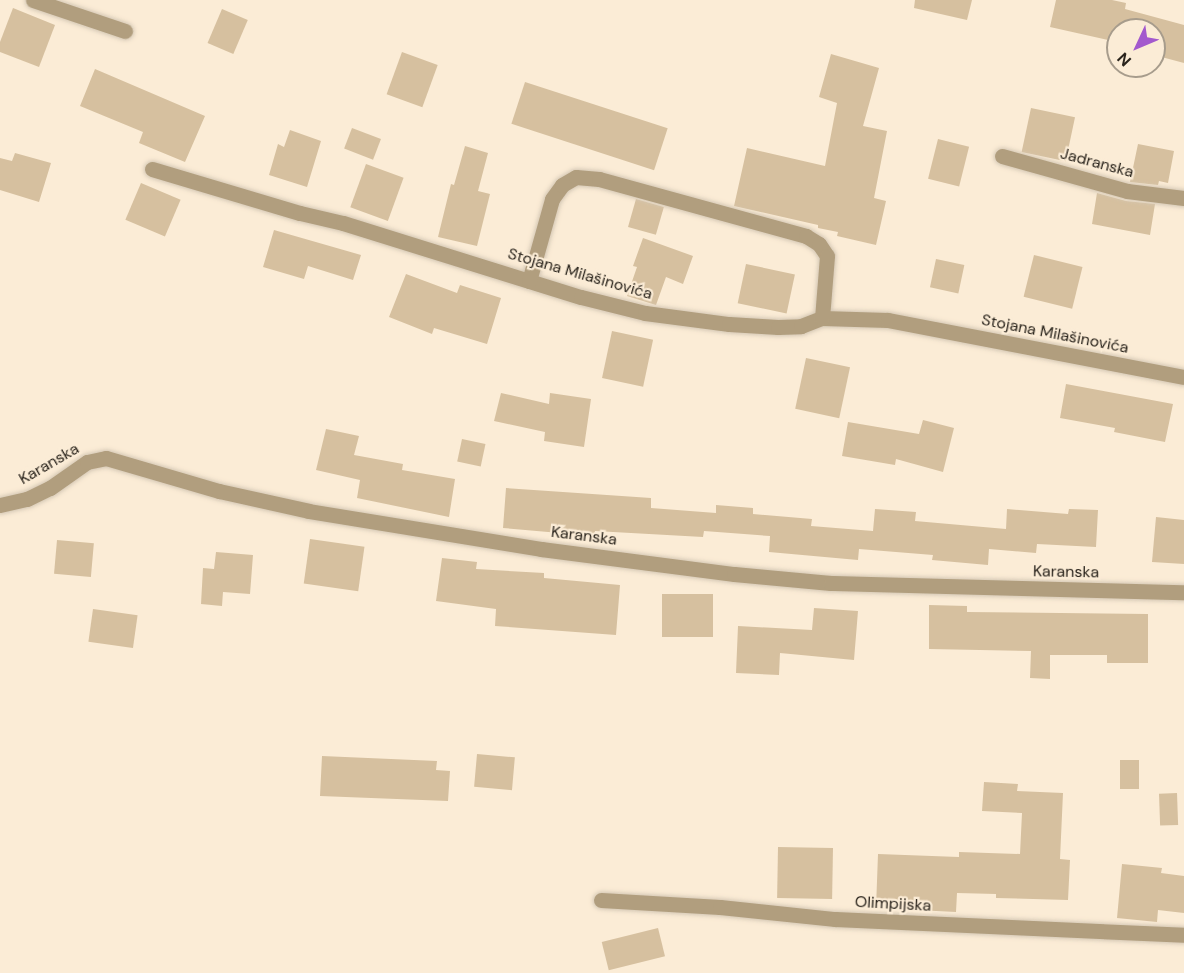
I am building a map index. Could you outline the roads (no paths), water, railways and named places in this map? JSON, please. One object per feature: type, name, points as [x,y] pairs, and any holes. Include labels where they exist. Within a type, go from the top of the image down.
[{"type":"street","points":[[33,0],[125,32]]},
{"type":"street","name":"Jadranska","points":[[1002,156],[1126,190],[1184,198]]},
{"type":"street","name":"Stojana Milašinovića","points":[[152,169],[386,236],[529,281],[645,313],[729,324],[801,326],[822,318],[888,320],[1184,377]]},
{"type":"street","points":[[529,281],[552,199],[562,185],[576,177],[599,179],[806,236],[819,244],[827,256],[822,318]]},
{"type":"street","name":"Karanska","points":[[0,505],[27,499],[50,488],[87,462],[106,458],[219,491],[309,511],[541,549],[734,574],[831,584],[1184,592]]},
{"type":"street","name":"Olimpijska","points":[[601,900],[720,907],[835,919],[1184,935]]}]
